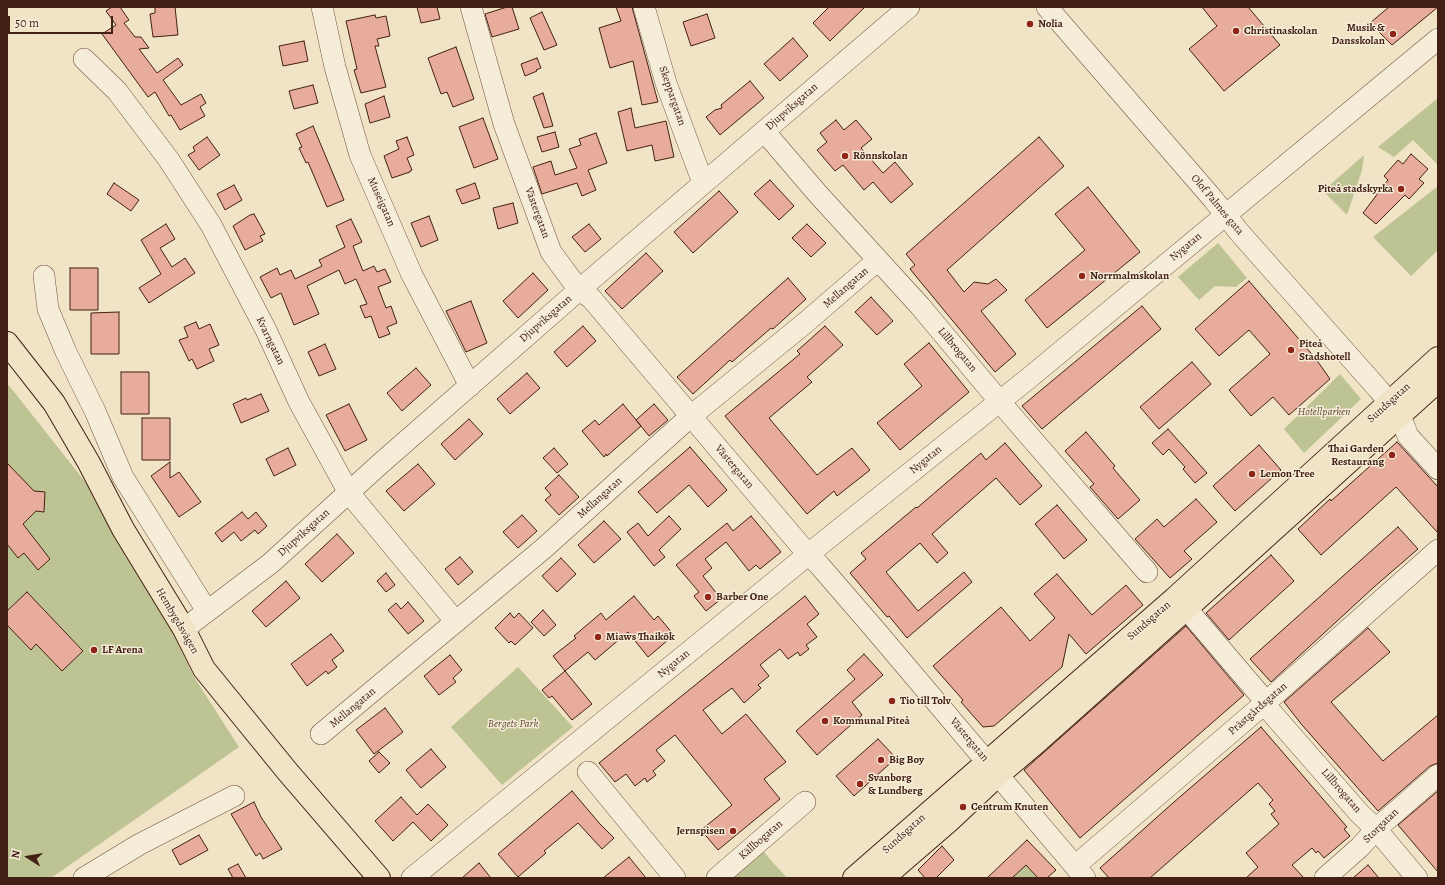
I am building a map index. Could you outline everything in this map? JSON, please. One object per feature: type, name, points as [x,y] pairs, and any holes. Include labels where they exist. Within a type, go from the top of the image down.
[{"type":"main road","name":"Hembygdsvägen","points":[[7,343],[54,403],[89,463],[123,529],[184,629],[204,669],[287,771],[379,878]]},
{"type":"main road","name":"Sundsgatan","points":[[1394,409],[1438,358]]},
{"type":"main road","name":"Sundsgatan","points":[[883,878],[948,822],[993,768],[1175,598],[1394,409],[1438,381]]},
{"type":"main road","name":"Sundsgatan","points":[[854,878],[932,809],[993,768]]},
{"type":"street","name":"Museigatan","points":[[322,7],[335,67],[360,155],[412,275],[470,386]]},
{"type":"street","name":"Västergatan","points":[[471,7],[504,124],[551,252],[579,290],[591,298],[809,555],[993,768],[1080,872]]},
{"type":"street","name":"Skeppargatan","points":[[644,7],[666,83],[703,183]]},
{"type":"street","name":"Djupviksgatan","points":[[184,629],[271,563],[579,290],[909,7]]},
{"type":"street","name":"Olof Palmes gata","points":[[1047,7],[1394,409]]},
{"type":"street","name":"Nygatan","points":[[419,872],[1000,402],[1438,40]]},
{"type":"street","name":"Kvarngatan","points":[[84,59],[117,91],[169,160],[211,225],[266,330],[299,402],[349,493],[456,622]]},
{"type":"street","name":"Lillbrogatan","points":[[764,131],[817,193],[920,306],[1000,402],[1147,572]]},
{"type":"street","name":"Mellangatan","points":[[321,734],[543,549],[691,416],[805,323],[878,260]]},
{"type":"street","points":[[44,276],[48,309],[66,352],[95,411],[123,477],[207,611]]},
{"type":"street","points":[[1394,409],[1418,427],[1438,450]]},
{"type":"street","points":[[1394,409],[1408,436],[1438,469]]},
{"type":"street","name":"Prästgårdsgatan","points":[[1080,872],[1265,703],[1438,550]]},
{"type":"street","name":"Lillbrogatan","points":[[1191,614],[1360,814],[1376,829],[1417,878]]},
{"type":"street","points":[[588,772],[675,878]]},
{"type":"street","name":"Storgatan","points":[[1325,878],[1360,847],[1376,829],[1438,775]]},
{"type":"street","points":[[84,878],[140,844],[234,796]]},
{"type":"street","name":"Källbogatan","points":[[717,878],[805,802]]},
{"type":"green space","points":[[1438,98],[1438,165],[1413,140],[1394,157],[1378,147]]},
{"type":"green space","points":[[1364,155],[1362,170],[1347,215],[1323,191]]},
{"type":"green space","points":[[1438,186],[1438,250],[1411,276],[1373,237]]},
{"type":"green space","points":[[1218,243],[1247,278],[1236,287],[1215,286],[1199,300],[1178,277]]},
{"type":"green space","name":"Hotellparken","points":[[1340,374],[1361,399],[1304,453],[1284,429]]},
{"type":"green space","name":"LF Arena","points":[[7,383],[94,493],[168,622],[194,677],[239,747],[51,878],[7,878]]},
{"type":"green space","name":"Bergets Park","points":[[518,667],[573,727],[502,785],[451,727]]},
{"type":"green space","points":[[758,844],[787,878],[722,878]]},
{"type":"green space","points":[[1026,865],[1038,878],[1012,878]]},
{"type":"building","points":[[112,7],[120,7],[129,20],[124,23],[135,37],[141,37],[149,48],[139,49],[157,73],[178,58],[183,65],[163,80],[181,105],[201,94],[206,103],[200,107],[205,116],[180,130],[171,115],[169,116],[155,92],[148,97],[102,34],[116,25],[106,11]]},
{"type":"building","points":[[155,7],[175,7],[178,35],[153,37],[150,14],[155,13]]},
{"type":"building","points":[[417,7],[437,7],[440,19],[421,23]]},
{"type":"building","points":[[507,7],[512,7],[519,29],[492,37],[485,14]]},
{"type":"building","points":[[616,7],[632,7],[658,102],[642,105],[633,61],[610,68],[599,28],[621,21]]},
{"type":"building","points":[[829,7],[865,7],[830,41],[813,23]]},
{"type":"building","points":[[1202,7],[1248,7],[1280,45],[1224,91],[1189,49],[1217,26]]},
{"type":"building","name":"Musik & Dansskolan","points":[[1389,7],[1438,7],[1392,45],[1370,23]]},
{"type":"building","points":[[542,12],[557,45],[544,50],[530,18]]},
{"type":"building","points":[[707,14],[715,38],[691,46],[683,22]]},
{"type":"building","points":[[375,15],[376,18],[386,16],[390,36],[377,39],[379,46],[375,46],[386,87],[361,93],[354,70],[357,69],[346,21]]},
{"type":"building","points":[[793,38],[808,56],[780,81],[764,64]]},
{"type":"building","points":[[304,41],[308,61],[283,66],[279,46]]},
{"type":"building","points":[[456,47],[474,99],[453,107],[447,92],[441,94],[428,58]]},
{"type":"building","points":[[537,58],[541,68],[525,76],[521,64]]},
{"type":"building","points":[[750,81],[764,98],[720,135],[706,117],[715,110],[722,108],[721,105]]},
{"type":"building","points":[[313,85],[318,103],[294,109],[289,91]]},
{"type":"building","points":[[543,93],[553,126],[544,128],[533,97]]},
{"type":"building","points":[[384,96],[390,117],[370,123],[365,104]]},
{"type":"building","points":[[631,108],[635,128],[666,121],[674,157],[655,161],[652,145],[627,151],[618,112]]},
{"type":"building","points":[[483,118],[498,159],[474,168],[459,127]]},
{"type":"building","name":"Rönnskolan","points":[[836,120],[844,130],[856,120],[872,139],[861,148],[883,173],[895,162],[913,184],[891,203],[873,182],[864,190],[843,165],[835,171],[817,150],[827,142],[820,133]]},
{"type":"building","points":[[313,126],[344,200],[327,207],[308,162],[306,163],[299,148],[302,147],[296,134]]},
{"type":"building","points":[[555,132],[559,147],[542,152],[537,137]]},
{"type":"building","points":[[596,133],[607,163],[588,170],[596,190],[582,196],[577,183],[542,194],[533,167],[551,161],[555,175],[577,168],[569,149],[581,145],[579,139]]},
{"type":"building","points":[[207,137],[220,155],[199,170],[188,155],[195,151],[193,147]]},
{"type":"building","points":[[407,137],[414,155],[407,158],[412,170],[392,178],[384,156],[399,149],[396,141]]},
{"type":"building","points":[[1039,137],[1064,166],[947,270],[964,292],[974,282],[988,284],[996,279],[1007,290],[981,311],[1016,354],[995,372],[910,269],[915,265],[906,254]]},
{"type":"building","name":"Piteå stadskyrka","points":[[1411,154],[1428,169],[1419,179],[1424,183],[1409,199],[1405,195],[1376,224],[1363,213],[1388,180],[1384,176],[1398,160],[1403,164]]},
{"type":"building","points":[[770,180],[794,206],[779,220],[754,194]]},
{"type":"building","points":[[114,183],[139,200],[131,211],[107,194]]},
{"type":"building","points":[[475,183],[480,198],[462,204],[456,190]]},
{"type":"building","points":[[234,185],[242,200],[225,210],[217,194]]},
{"type":"building","name":"Norrmalmskolan","points":[[1088,187],[1140,252],[1047,328],[1025,300],[1085,250],[1055,214]]},
{"type":"building","points":[[719,191],[738,212],[693,253],[674,232]]},
{"type":"building","points":[[513,203],[518,223],[498,229],[493,208]]},
{"type":"building","points":[[254,214],[265,234],[260,236],[263,241],[245,250],[233,226]]},
{"type":"building","points":[[429,216],[438,240],[421,247],[411,223]]},
{"type":"building","points":[[351,219],[362,242],[353,246],[363,271],[374,266],[377,272],[385,269],[391,282],[378,287],[386,308],[391,306],[397,323],[387,327],[390,334],[379,338],[371,316],[365,318],[360,306],[367,304],[356,279],[345,284],[339,270],[307,286],[319,314],[294,325],[281,293],[271,298],[260,277],[277,268],[280,275],[291,270],[295,279],[322,266],[319,260],[345,247],[336,226]]},
{"type":"building","points":[[166,224],[175,239],[160,248],[172,267],[185,258],[195,273],[149,303],[139,288],[161,274],[141,240]]},
{"type":"building","points":[[589,224],[601,239],[585,252],[572,237]]},
{"type":"building","points":[[807,224],[826,243],[811,257],[792,238]]},
{"type":"building","points":[[646,253],[663,271],[622,309],[605,291]]},
{"type":"building","points":[[70,268],[98,268],[98,310],[70,310]]},
{"type":"building","points":[[533,273],[548,290],[518,318],[503,301]]},
{"type":"building","points":[[788,278],[806,299],[773,329],[771,328],[732,362],[730,360],[693,394],[677,377]]},
{"type":"building","name":"Piteå Stadshotell","points":[[1249,281],[1316,359],[1330,379],[1289,415],[1273,397],[1251,416],[1229,390],[1270,354],[1249,330],[1219,356],[1195,329]]},
{"type":"building","points":[[871,297],[893,321],[877,335],[855,312]]},
{"type":"building","points":[[471,301],[487,343],[466,352],[446,311]]},
{"type":"building","points":[[1142,306],[1161,329],[1042,429],[1022,406]]},
{"type":"building","points":[[119,312],[119,354],[91,354],[91,313]]},
{"type":"building","points":[[196,322],[199,329],[210,324],[219,345],[209,349],[214,361],[197,369],[192,359],[189,361],[179,340],[188,337],[184,327]]},
{"type":"building","points":[[583,326],[596,341],[567,367],[554,352]]},
{"type":"building","points":[[825,326],[843,345],[807,377],[812,382],[769,418],[817,475],[852,448],[870,470],[837,496],[834,491],[807,514],[725,416],[800,354],[797,351]]},
{"type":"building","points":[[929,343],[969,392],[900,450],[877,423],[922,386],[904,364]]},
{"type":"building","points":[[325,344],[336,369],[319,376],[308,352]]},
{"type":"building","points":[[1192,362],[1211,384],[1159,429],[1140,407]]},
{"type":"building","points":[[416,368],[431,385],[402,411],[387,393]]},
{"type":"building","points":[[121,372],[149,372],[149,414],[121,414]]},
{"type":"building","points":[[527,373],[540,388],[510,414],[497,399]]},
{"type":"building","points":[[261,394],[269,411],[241,423],[233,404],[246,398],[247,400]]},
{"type":"building","points":[[349,404],[367,440],[345,451],[326,415]]},
{"type":"building","points":[[623,404],[641,426],[604,457],[582,431],[595,420],[599,425]]},
{"type":"building","points":[[654,404],[668,420],[649,436],[636,420]]},
{"type":"building","points":[[142,418],[170,418],[170,460],[142,460]]},
{"type":"building","points":[[469,419],[483,434],[455,460],[441,444]]},
{"type":"building","points":[[1168,429],[1207,473],[1195,483],[1183,469],[1185,467],[1169,449],[1163,455],[1152,443]]},
{"type":"building","points":[[1086,432],[1115,466],[1113,468],[1140,500],[1118,519],[1090,487],[1094,484],[1065,451]]},
{"type":"building","points":[[1397,442],[1438,487],[1438,533],[1396,487],[1321,555],[1298,529],[1330,499],[1331,501]]},
{"type":"building","points":[[1005,443],[1042,486],[1020,505],[996,478],[932,534],[948,553],[937,563],[920,543],[886,572],[918,611],[964,572],[972,582],[907,638],[850,573],[866,559],[861,553],[886,532],[916,507],[917,508],[981,453],[986,460]]},
{"type":"building","points":[[1259,445],[1281,470],[1235,511],[1213,486]]},
{"type":"building","points":[[690,447],[727,490],[708,507],[689,485],[657,513],[638,492]]},
{"type":"building","points":[[288,448],[296,465],[274,476],[266,459]]},
{"type":"building","points":[[554,448],[568,464],[557,473],[543,458]]},
{"type":"building","points":[[170,462],[170,478],[179,472],[201,502],[179,517],[151,476]]},
{"type":"building","points":[[7,463],[34,491],[45,492],[44,512],[36,511],[23,524],[50,559],[38,570],[24,553],[18,558],[7,544]]},
{"type":"building","points":[[418,464],[435,484],[404,511],[386,491]]},
{"type":"building","points":[[559,475],[579,497],[559,515],[545,500],[551,495],[545,488]]},
{"type":"building","points":[[1196,499],[1217,522],[1184,551],[1192,559],[1170,578],[1135,539],[1157,519],[1164,527]]},
{"type":"building","points":[[1057,505],[1087,540],[1064,559],[1035,524]]},
{"type":"building","points":[[242,512],[248,519],[256,512],[267,526],[258,534],[255,530],[241,541],[234,532],[222,542],[215,533]]},
{"type":"building","points":[[522,515],[537,531],[518,548],[503,532]]},
{"type":"building","points":[[669,516],[681,529],[659,550],[665,557],[654,566],[627,532],[638,523],[648,536]]},
{"type":"building","points":[[751,516],[781,552],[760,569],[756,565],[749,571],[726,542],[705,559],[712,568],[703,576],[721,599],[706,611],[694,596],[699,592],[676,565],[727,523],[733,531]]},
{"type":"building","points":[[604,521],[621,539],[594,563],[578,545]]},
{"type":"building","points":[[1398,527],[1418,549],[1374,587],[1271,682],[1250,659]]},
{"type":"building","points":[[337,534],[354,553],[322,582],[305,564]]},
{"type":"building","points":[[1271,555],[1294,581],[1229,640],[1206,613]]},
{"type":"building","points":[[460,557],[473,572],[458,585],[445,569]]},
{"type":"building","points":[[561,558],[576,574],[557,592],[542,576]]},
{"type":"building","points":[[386,573],[395,585],[386,592],[377,581]]},
{"type":"building","points":[[1057,574],[1092,615],[1126,585],[1143,605],[1086,654],[1069,634],[1062,667],[994,726],[983,727],[961,702],[963,700],[933,666],[1001,607],[1030,641],[1055,618],[1034,594]]},
{"type":"building","points":[[286,581],[300,598],[266,627],[252,611]]},
{"type":"building","points":[[27,592],[83,651],[62,671],[36,644],[31,650],[7,625],[7,611]]},
{"type":"building","points":[[634,596],[654,620],[658,616],[674,635],[648,657],[628,632],[595,660],[588,652],[565,671],[553,656],[576,638],[574,636],[601,613],[606,620]]},
{"type":"building","points":[[805,596],[819,614],[807,624],[817,637],[806,645],[809,649],[800,656],[798,652],[788,659],[780,649],[760,665],[769,676],[758,685],[761,688],[744,703],[732,688],[703,710],[722,734],[746,714],[786,762],[764,779],[780,799],[718,850],[701,830],[732,805],[675,735],[656,750],[665,761],[653,771],[656,775],[647,782],[645,778],[635,786],[626,774],[615,782],[599,763]]},
{"type":"building","points":[[408,602],[424,621],[408,634],[388,610],[396,603],[401,609]]},
{"type":"building","points":[[543,610],[556,625],[544,636],[531,622]]},
{"type":"building","points":[[510,613],[514,618],[519,613],[533,628],[515,645],[511,641],[509,643],[495,628]]},
{"type":"building","points":[[1186,626],[1244,695],[1080,838],[1024,770]]},
{"type":"building","points":[[1368,628],[1390,652],[1331,702],[1383,761],[1438,715],[1438,763],[1430,766],[1378,811],[1302,725],[1284,702]]},
{"type":"building","points":[[331,634],[344,651],[332,660],[337,667],[328,674],[326,671],[307,686],[291,664]]},
{"type":"building","points":[[864,654],[883,675],[852,702],[862,715],[817,755],[796,731],[855,679],[847,670]]},
{"type":"building","points":[[450,655],[462,670],[453,678],[456,682],[439,695],[424,676]]},
{"type":"building","points":[[565,671],[592,704],[572,720],[552,696],[549,698],[542,690]]},
{"type":"building","points":[[385,708],[403,732],[374,754],[356,730]]},
{"type":"building","points":[[1261,727],[1347,827],[1344,829],[1350,836],[1324,858],[1318,851],[1316,853],[1312,848],[1292,865],[1304,878],[1246,878],[1258,867],[1246,853],[1279,824],[1271,814],[1275,811],[1269,804],[1273,800],[1258,783],[1150,878],[1109,878],[1100,868]]},
{"type":"building","points":[[878,739],[896,758],[854,796],[836,776]]},
{"type":"building","points":[[431,749],[446,767],[421,788],[406,770]]},
{"type":"building","points":[[379,752],[390,763],[379,773],[369,761]]},
{"type":"building","points":[[572,791],[614,838],[602,849],[578,823],[544,851],[546,853],[518,877],[498,854]]},
{"type":"building","points":[[1438,791],[1438,872],[1398,825]]},
{"type":"building","points":[[401,797],[417,815],[428,804],[448,825],[431,841],[413,822],[393,841],[375,821]]},
{"type":"building","points":[[254,802],[261,817],[282,849],[263,859],[260,853],[256,856],[231,814]]},
{"type":"building","points":[[199,835],[208,850],[180,865],[172,850]]},
{"type":"building","points":[[1027,840],[1056,870],[1047,878],[1038,878],[1026,865],[1012,878],[987,878]]},
{"type":"building","points":[[942,846],[954,860],[936,878],[925,878],[918,870]]},
{"type":"building","points":[[629,857],[646,878],[603,878]]},
{"type":"building","points":[[479,863],[491,878],[462,878]]},
{"type":"building","points":[[238,864],[246,878],[233,878],[228,869]]},
{"type":"building","points":[[1368,865],[1379,878],[1353,878]]},
{"type":"place","name":"Nolia","points":[[1030,24]]},
{"type":"place","name":"Christinaskolan","points":[[1236,31]]},
{"type":"place","name":"Musik & Dansskolan","points":[[1393,34]]},
{"type":"place","name":"Rönnskolan","points":[[845,156]]},
{"type":"place","name":"Piteå stadskyrka","points":[[1401,189]]},
{"type":"place","name":"Norrmalmskolan","points":[[1082,276]]},
{"type":"place","name":"Piteå Stadshotell","points":[[1291,350]]},
{"type":"place","name":"Thai Garden Restaurang","points":[[1392,455]]},
{"type":"place","name":"Lemon Tree","points":[[1252,474]]},
{"type":"place","name":"Barber One","points":[[708,597]]},
{"type":"place","name":"Miaws Thaikök","points":[[598,637]]},
{"type":"place","name":"LF Arena","points":[[94,650]]},
{"type":"place","name":"Tio till Tolv","points":[[892,701]]},
{"type":"place","name":"Kommunal Piteå","points":[[825,721]]},
{"type":"place","name":"Big Boy","points":[[881,760]]},
{"type":"place","name":"Svanborg & Lundberg","points":[[860,784]]},
{"type":"place","name":"Centrum Knuten","points":[[963,807]]},
{"type":"place","name":"Jernspisen","points":[[733,831]]}]
